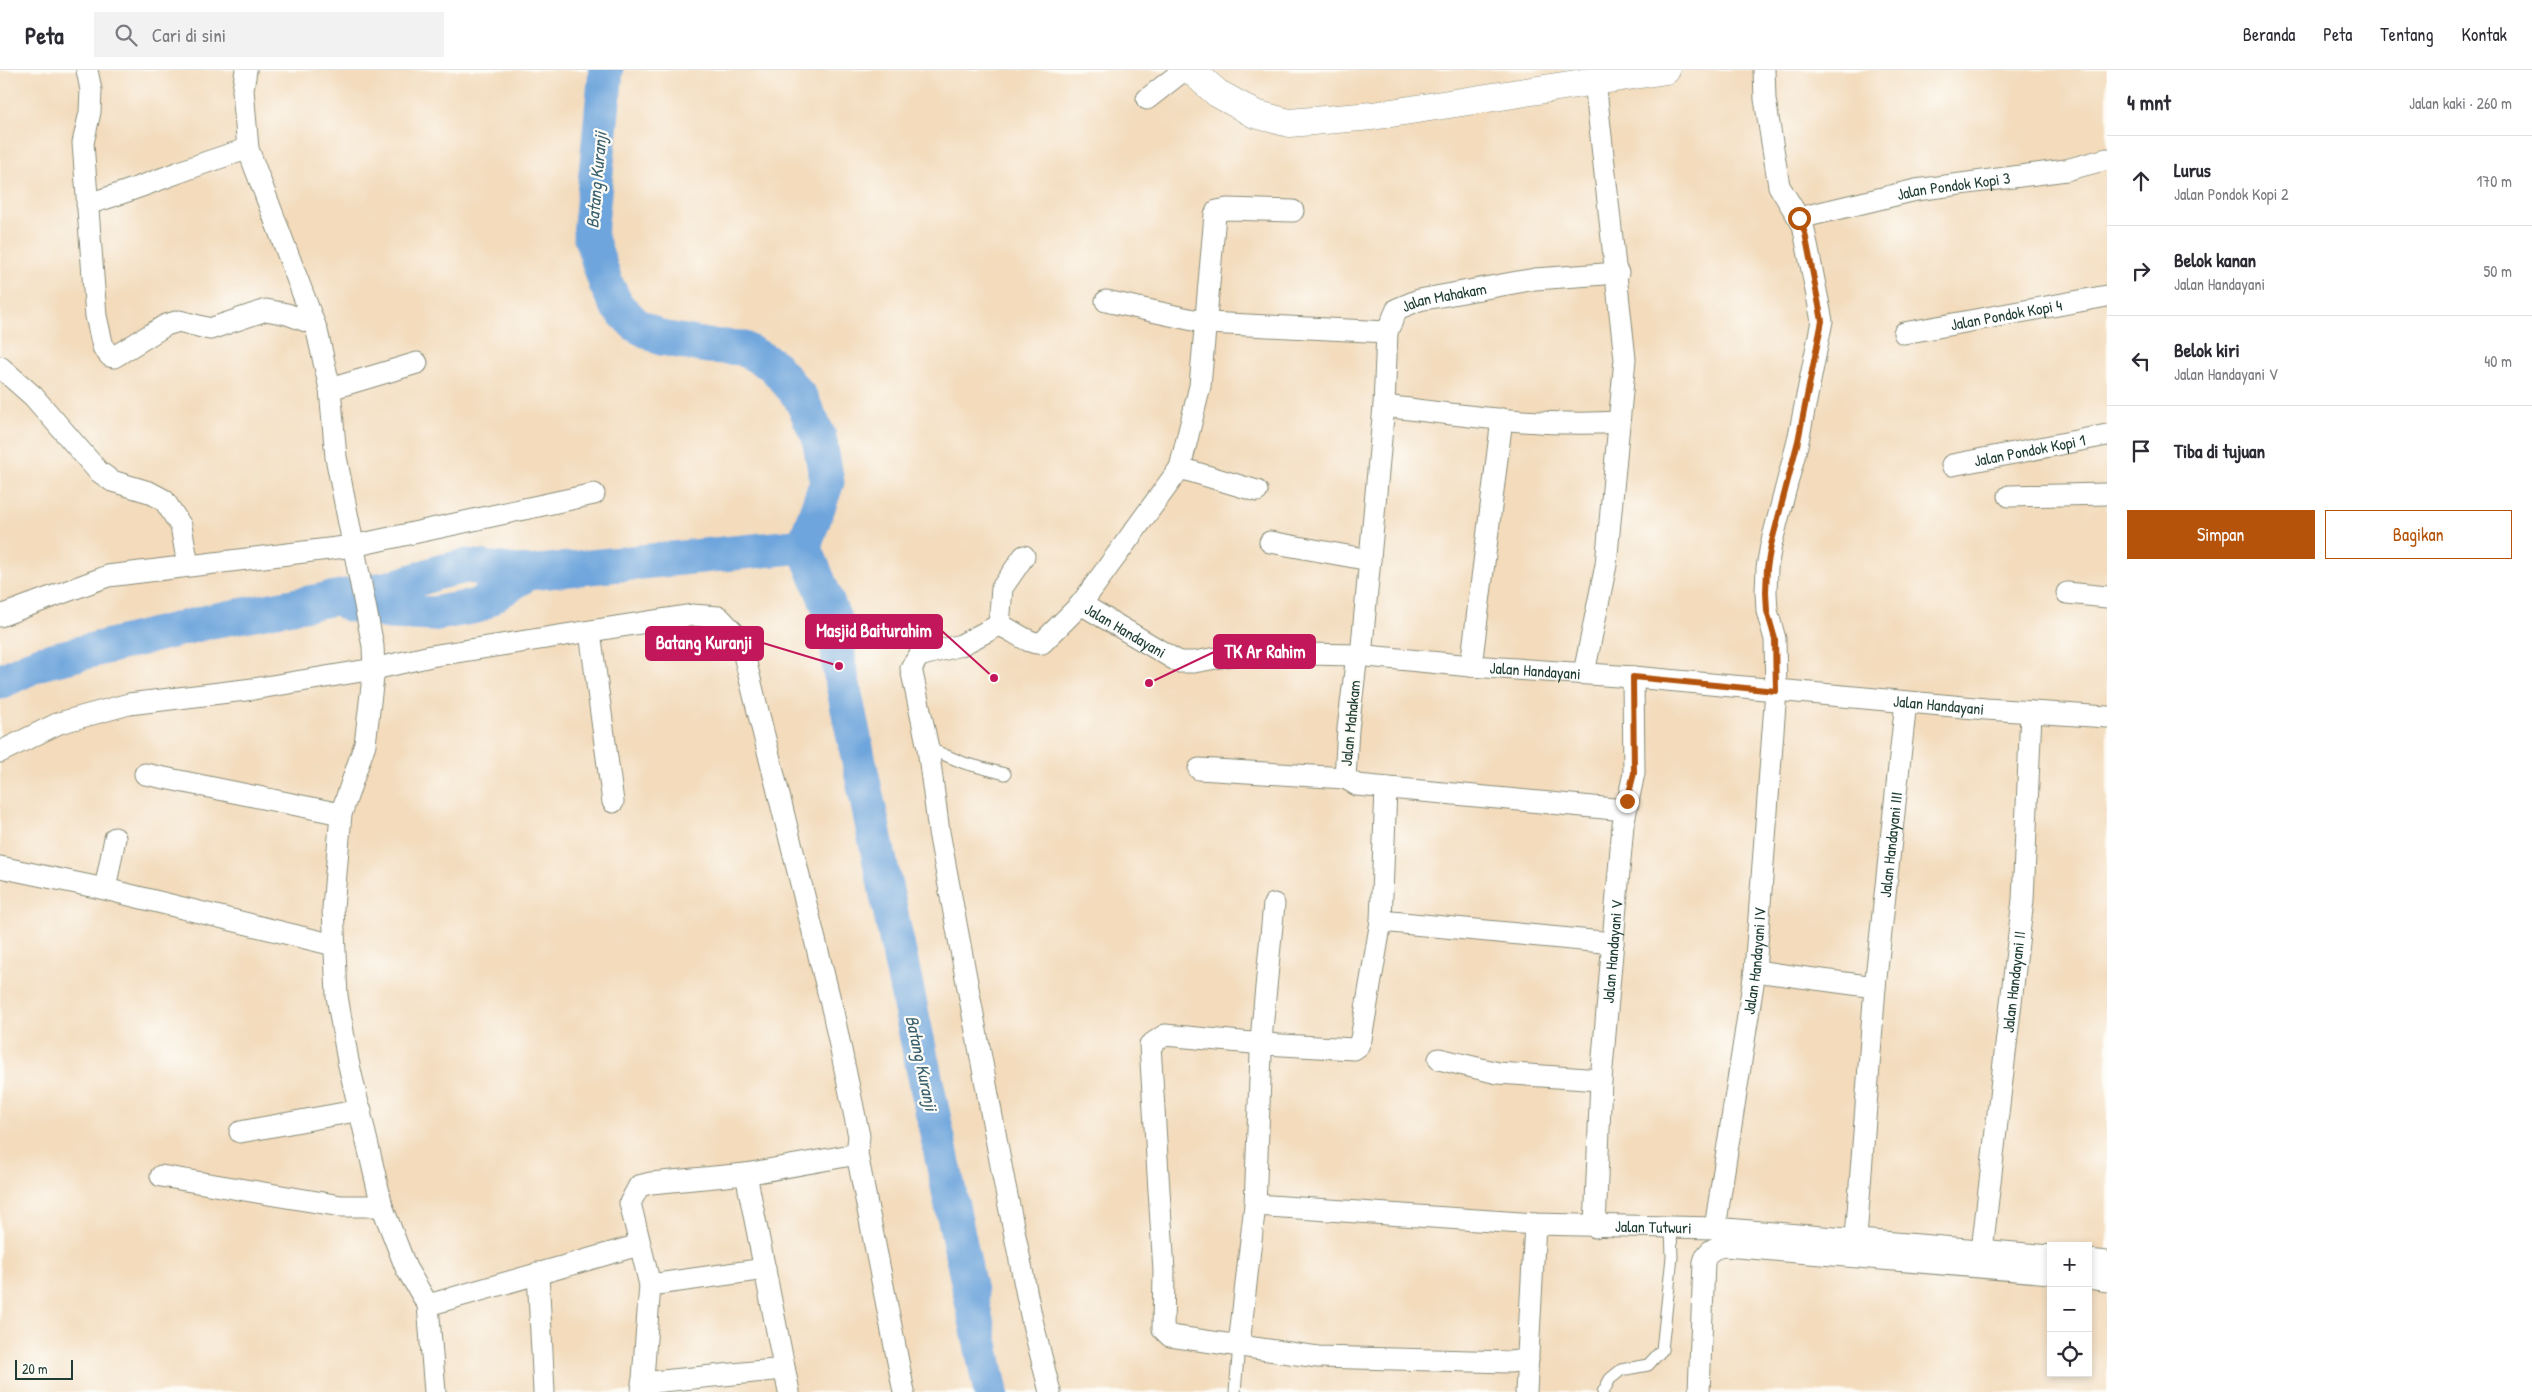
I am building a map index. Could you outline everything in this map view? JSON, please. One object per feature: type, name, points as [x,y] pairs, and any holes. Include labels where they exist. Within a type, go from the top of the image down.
[{"type":"main road","points":[[1192,70],[1217,93],[1255,114],[1289,123],[1372,116],[1602,77],[1666,70]]},
{"type":"street","points":[[87,70],[91,90],[90,112],[83,143],[96,316],[103,347],[110,356],[114,357],[166,325],[179,321],[210,329],[266,310],[287,314],[314,324]]},
{"type":"street","points":[[246,70],[243,90],[248,148],[314,324],[330,389],[336,457],[373,646],[374,669],[365,744],[341,814],[333,908],[337,996],[348,1061],[382,1206],[406,1268],[428,1304],[435,1392]]},
{"type":"street","points":[[1147,99],[1184,70]]},
{"type":"street","name":"Jalan Handayani IV","points":[[1714,1228],[1755,971],[1776,691],[1775,639],[1767,611],[1767,568],[1771,545],[1798,441],[1822,321],[1805,233],[1799,218],[1787,202],[1779,186],[1765,99],[1764,70]]},
{"type":"street","points":[[1584,673],[1606,564],[1625,359],[1618,273],[1611,236],[1602,77]]},
{"type":"street","points":[[87,204],[248,148]]},
{"type":"street","name":"Jalan Pondok Kopi 3","points":[[1799,218],[1916,190],[2066,170],[2107,159]]},
{"type":"street","points":[[1081,604],[1180,468],[1200,386],[1207,323],[1214,220],[1217,211],[1227,209],[1293,211]]},
{"type":"street","name":"Jalan Mahakam","points":[[1618,273],[1535,279],[1419,300],[1397,309],[1387,332],[1384,406],[1370,560],[1348,728],[1345,778],[1357,785],[1625,810]]},
{"type":"street","name":"Jalan Pondok Kopi 4","points":[[1904,332],[2107,296]]},
{"type":"street","points":[[1106,301],[1207,323],[1387,332]]},
{"type":"street","points":[[330,389],[417,363]]},
{"type":"street","points":[[0,367],[33,396],[98,471],[112,481],[149,492],[164,500],[180,526],[188,565]]},
{"type":"street","points":[[1384,406],[1502,419],[1593,424],[1620,422]]},
{"type":"street","points":[[1470,666],[1502,419]]},
{"type":"street","name":"Jalan Pondok Kopi 1","points":[[1952,464],[2107,435]]},
{"type":"street","points":[[1180,468],[1257,491]]},
{"type":"street","points":[[0,616],[108,576],[188,565],[355,553],[594,494]]},
{"type":"street","points":[[2009,496],[2107,494]]},
{"type":"street","points":[[1270,542],[1370,560]]},
{"type":"street","points":[[1024,556],[1002,588],[999,624],[961,644],[919,656],[911,668],[928,748],[939,832],[1003,1176],[1032,1320],[1050,1392]]},
{"type":"street","points":[[2067,593],[2107,597]]},
{"type":"street","name":"Jalan Handayani","points":[[999,624],[1014,630],[1029,642],[1042,643],[1081,604],[1179,662],[1194,662],[1244,653],[1359,655],[1470,666],[1584,673],[1906,702],[2107,717]]},
{"type":"street","points":[[0,752],[59,722],[129,704],[254,689],[374,669],[432,656],[692,615],[719,617],[740,638],[833,1012],[859,1136],[857,1154],[904,1392]]},
{"type":"street","points":[[590,632],[613,802]]},
{"type":"street","name":"Jalan Handayani V","points":[[1595,1227],[1601,1080],[1625,810],[1634,773],[1633,677]]},
{"type":"street","name":"Jalan Handayani III","points":[[1856,1238],[1875,987],[1906,702]]},
{"type":"street","name":"Jalan Handayani II","points":[[1982,1250],[2023,900],[2031,712]]},
{"type":"street","points":[[1199,769],[1345,778]]},
{"type":"street","points":[[145,774],[341,814]]},
{"type":"street","points":[[1386,788],[1381,921],[1361,1039],[1358,1046],[1354,1048],[1263,1044],[1165,1035],[1152,1042],[1148,1052],[1164,1271],[1163,1329],[1170,1336],[1318,1357],[1509,1362],[1528,1360]]},
{"type":"street","points":[[105,889],[115,838]]},
{"type":"street","points":[[0,867],[105,889],[334,945]]},
{"type":"street","points":[[1239,1345],[1255,1205],[1263,1044],[1262,1029],[1274,904]]},
{"type":"street","points":[[1381,921],[1613,943]]},
{"type":"street","points":[[1755,971],[1875,987]]},
{"type":"street","points":[[1439,1059],[1498,1072],[1601,1080]]},
{"type":"street","points":[[240,1132],[360,1110]]},
{"type":"street","points":[[784,1368],[642,1388],[650,1285],[630,1203],[639,1186],[651,1183],[746,1174],[857,1154]]},
{"type":"street","points":[[746,1174],[789,1392]]},
{"type":"street","points":[[161,1176],[341,1206],[382,1206]]},
{"type":"street","name":"Jalan Tutwuri","points":[[1255,1205],[1595,1227],[1714,1228],[1856,1238],[2047,1256]]},
{"type":"street","points":[[1526,1392],[1536,1224]]},
{"type":"street","points":[[428,1304],[639,1245]]},
{"type":"street","points":[[1706,1391],[1704,1262],[1706,1256],[1715,1247],[1725,1246],[2047,1273]]},
{"type":"street","points":[[2092,1260],[2107,1262]]},
{"type":"street","points":[[650,1285],[765,1269]]},
{"type":"street","points":[[538,1274],[544,1392]]},
{"type":"street","points":[[2092,1279],[2107,1281]]},
{"type":"lane","points":[[928,748],[964,764],[1005,774]]},
{"type":"lane","points":[[1603,1392],[1610,1380],[1621,1370],[1648,1365],[1662,1350],[1672,1257],[1672,1228]]},
{"type":"lane","points":[[1235,1392],[1239,1345]]},
{"type":"waterway","name":"Batang Kuranji","points":[[606,70],[590,235],[606,284],[617,306],[636,325],[661,338],[708,346],[742,348],[773,365],[800,397],[819,437],[827,482],[804,546],[836,624],[839,666],[991,1392]]},
{"type":"waterway","points":[[0,682],[40,663],[212,621],[395,587],[439,572],[467,566],[528,573],[804,546]]},
{"type":"waterway","points":[[348,604],[389,612],[432,614],[477,606],[528,573]]},
{"type":"place","name":"Batang Kuranji","points":[[839,666]]},
{"type":"place","name":"Masjid Baiturahim","points":[[994,678]]},
{"type":"place","name":"TK Ar Rahim","points":[[1149,683]]},
{"type":"route","points":[[1627,801],[1632,788],[1634,773],[1633,677],[1776,691],[1775,639],[1767,611],[1767,568],[1771,545],[1798,441],[1820,340],[1822,321],[1805,233],[1799,218]]}]
